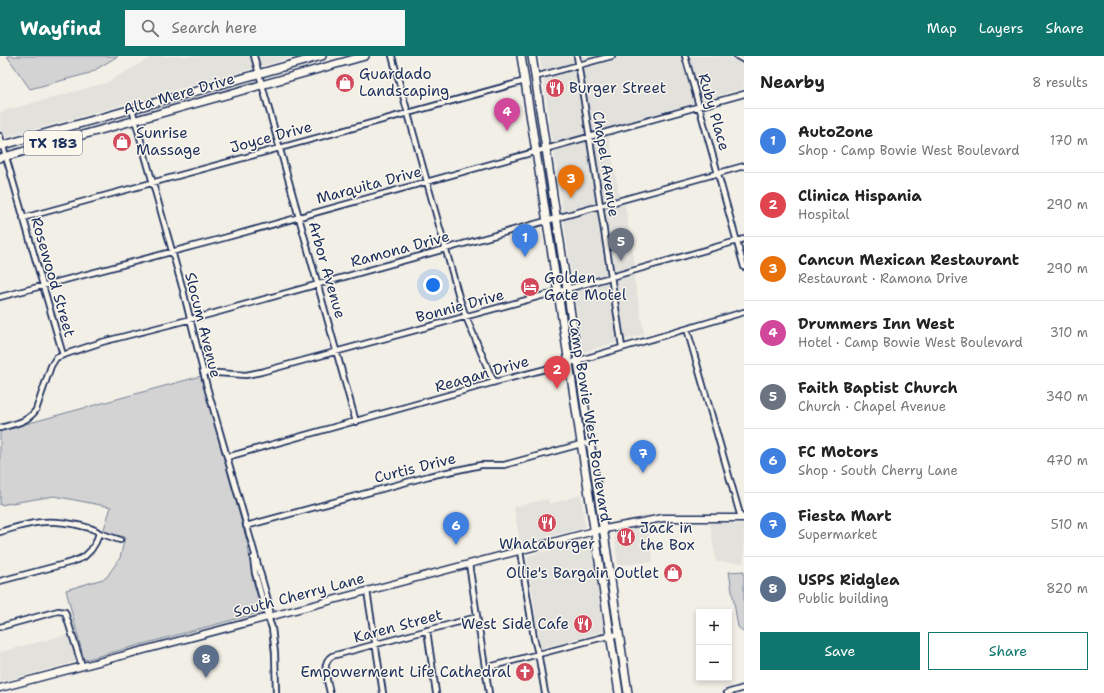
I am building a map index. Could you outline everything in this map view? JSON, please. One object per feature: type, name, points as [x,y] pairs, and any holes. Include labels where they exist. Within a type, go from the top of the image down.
[{"type":"main road","name":"Alta Mere Drive","points":[[1,145],[322,56]]},
{"type":"main road","name":"Alta Mere Drive","points":[[3,157],[365,56]]},
{"type":"main road","name":"Camp Bowie West Boulevard","points":[[533,56],[577,360],[628,693]]},
{"type":"main road","name":"Camp Bowie West Boulevard","points":[[521,57],[619,693]]},
{"type":"street","name":"Arbor Avenue","points":[[254,56],[356,422]]},
{"type":"street","points":[[392,56],[445,249],[466,317],[491,376],[495,382]]},
{"type":"street","name":"Chapel Avenue","points":[[577,56],[622,348]]},
{"type":"street","points":[[535,74],[612,56]]},
{"type":"street","name":"Ruby Place","points":[[685,56],[744,267]]},
{"type":"street","points":[[737,56],[744,60]]},
{"type":"street","name":"Joyce Drive","points":[[23,218],[525,81]]},
{"type":"street","name":"Marquita Drive","points":[[0,296],[213,241],[744,94]]},
{"type":"street","name":"Slocum Avenue","points":[[132,109],[172,251],[203,372],[270,609],[268,616],[274,645],[276,693]]},
{"type":"street","name":"Rosewood Street","points":[[0,136],[3,157],[23,218],[63,354],[56,358],[51,366],[36,410],[30,418],[0,428]]},
{"type":"street","name":"Ramona Drive","points":[[63,354],[744,166]]},
{"type":"street","name":"Bonnie Drive","points":[[203,372],[246,375],[261,372],[557,292],[744,239]]},
{"type":"street","name":"Reagan Drive","points":[[227,458],[495,382],[622,348],[744,312]]},
{"type":"street","points":[[687,329],[742,518]]},
{"type":"street","name":"Curtis Drive","points":[[246,526],[429,476],[481,464],[504,465],[581,444],[590,444]]},
{"type":"street","name":"South Cherry Lane","points":[[0,688],[594,531],[663,518],[742,518]]},
{"type":"street","points":[[0,532],[28,524],[47,521],[72,524],[120,540]]},
{"type":"street","points":[[0,581],[72,562],[84,557],[92,550],[96,542],[98,532]]},
{"type":"street","points":[[520,551],[534,638],[545,693]]},
{"type":"street","points":[[469,564],[489,693]]},
{"type":"street","points":[[367,591],[383,693]]},
{"type":"street","points":[[0,627],[58,611],[65,612],[82,666]]},
{"type":"street","name":"Karen Street","points":[[330,693],[325,665],[326,661],[332,656],[477,617]]},
{"type":"street","points":[[426,630],[436,693]]},
{"type":"street","points":[[486,668],[620,634]]},
{"type":"street","points":[[727,693],[744,688]]},
{"type":"shaded area","points":[[7,56],[118,56],[90,73],[30,89]]},
{"type":"shaded area","points":[[153,56],[297,56],[0,139],[0,112],[106,83]]},
{"type":"shaded area","points":[[540,56],[728,56],[744,65],[744,88],[607,128],[621,205],[625,204],[635,266],[632,267],[644,334],[583,352]]},
{"type":"shaded area","points":[[201,376],[248,545],[252,576],[262,612],[84,660],[66,590],[106,578],[120,558],[125,537],[103,532],[111,507],[54,496],[0,505],[0,431]]},
{"type":"shaded area","points":[[581,495],[585,527],[520,544],[514,507],[548,499],[549,504]]},
{"type":"shaded area","points":[[710,523],[744,524],[744,563],[716,562]]},
{"type":"shaded area","points":[[648,526],[653,562],[618,565],[614,532]]},
{"type":"shaded area","points":[[588,540],[591,543],[604,631],[541,648],[527,556]]},
{"type":"shaded area","points":[[744,571],[744,632],[738,627],[729,572]]},
{"type":"shaded area","points":[[70,634],[78,661],[0,682],[0,652]]},
{"type":"place","name":"Guardado Landscaping","points":[[345,83]]},
{"type":"place","name":"Burger Street","points":[[555,88]]},
{"type":"place","name":"Drummers Inn West","points":[[507,131]]},
{"type":"place","name":"Sunrise Massage","points":[[122,142]]},
{"type":"place","name":"Cancun Mexican Restaurant","points":[[571,198]]},
{"type":"place","name":"AutoZone","points":[[525,257]]},
{"type":"place","name":"Faith Baptist Church","points":[[621,261]]},
{"type":"place","name":"Golden Gate Motel","points":[[530,287]]},
{"type":"place","name":"Clinica Hispania","points":[[557,389]]},
{"type":"place","name":"Fiesta Mart","points":[[643,473]]},
{"type":"place","name":"Whataburger","points":[[547,523]]},
{"type":"place","name":"Jack in the Box","points":[[626,537]]},
{"type":"place","name":"FC Motors","points":[[456,545]]},
{"type":"place","name":"Ollie's Bargain Outlet","points":[[673,573]]},
{"type":"place","name":"West Side Cafe","points":[[583,624]]},
{"type":"place","name":"Empowerment Life Cathedral","points":[[525,672]]},
{"type":"place","name":"USPS Ridglea","points":[[206,678]]}]
